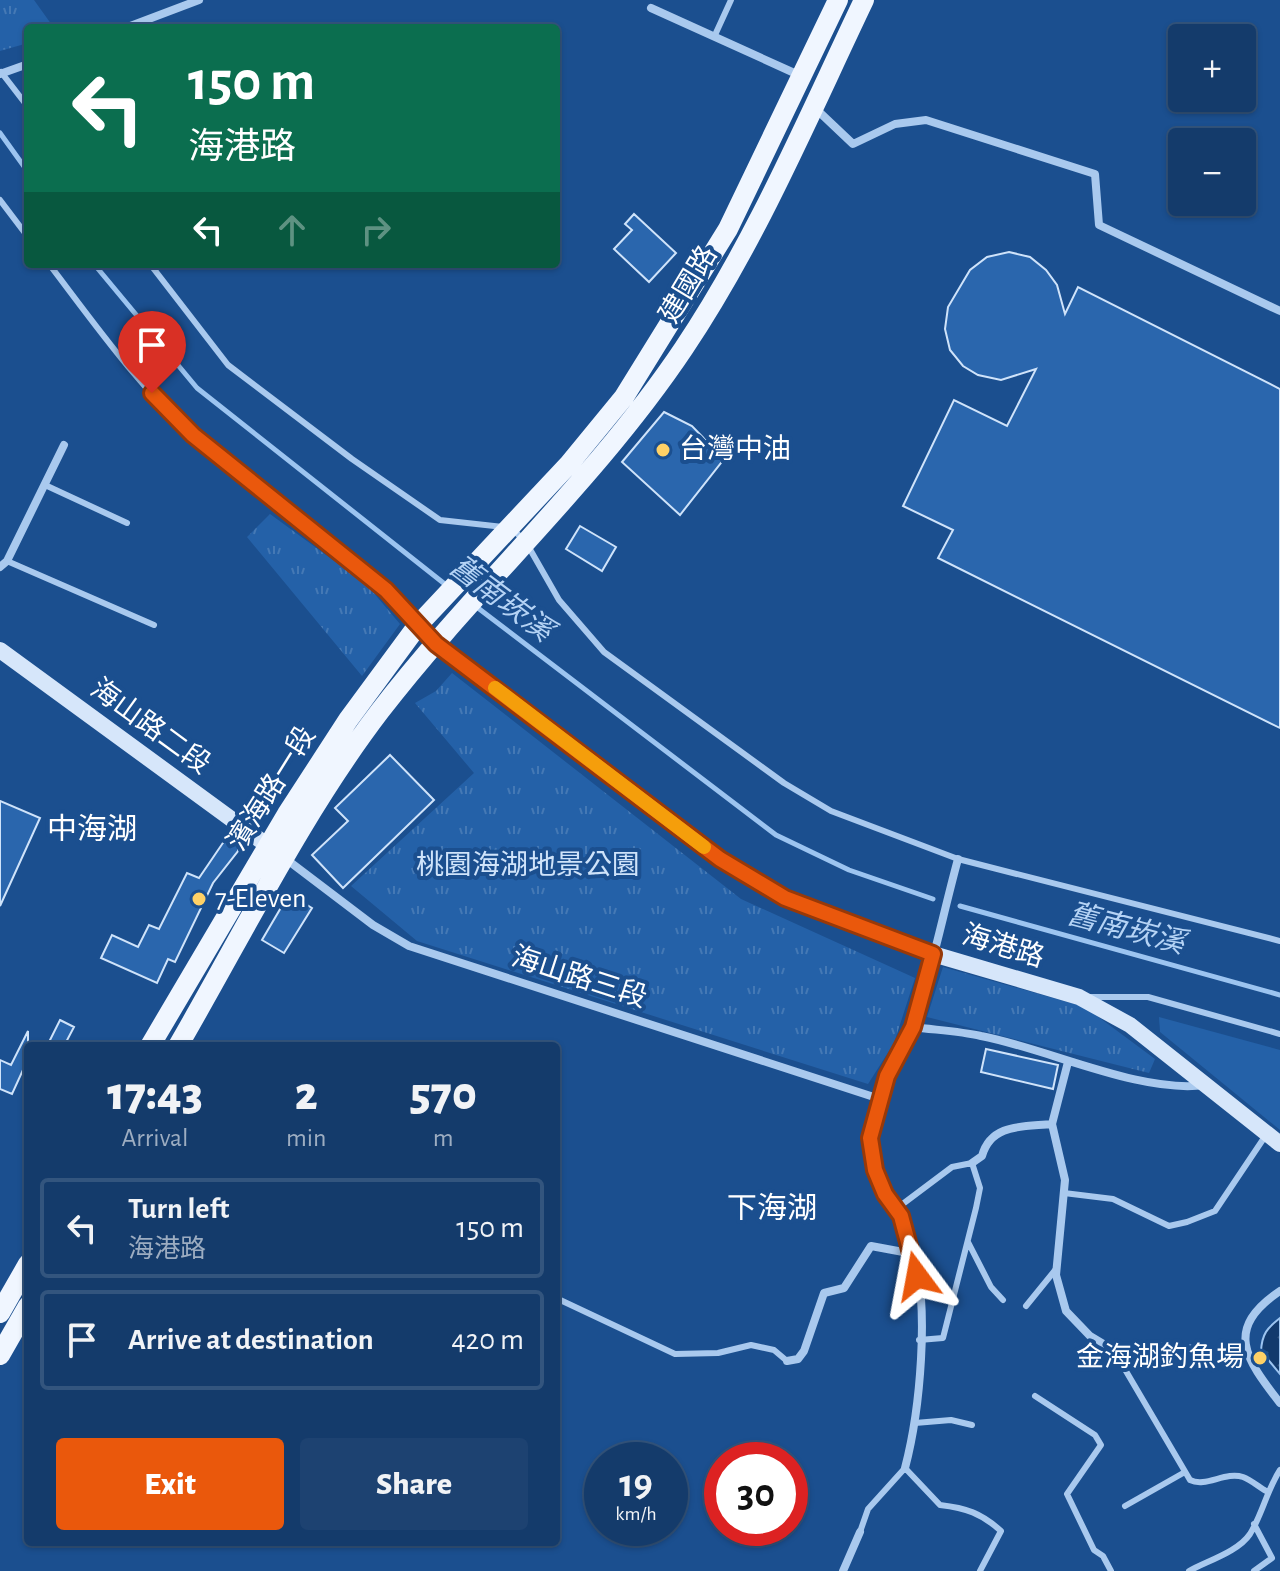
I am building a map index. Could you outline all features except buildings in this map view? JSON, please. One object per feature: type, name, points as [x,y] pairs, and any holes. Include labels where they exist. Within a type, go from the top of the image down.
[{"type":"main road","name":"建國路","points":[[487,552],[512,528],[624,397],[697,283],[754,181],[838,0]]},
{"type":"main road","name":"建國路","points":[[504,570],[616,441],[685,347],[747,242],[864,0]]},
{"type":"main road","name":"濱海路一段","points":[[180,1042],[348,720],[424,619],[487,552]]},
{"type":"main road","name":"濱海路一段","points":[[153,1042],[278,853],[380,712],[443,636],[504,570]]},
{"type":"main road","points":[[0,1313],[24,1271]]},
{"type":"main road","points":[[0,1355],[24,1313]]},
{"type":"street","points":[[134,24],[199,0]]},
{"type":"street","points":[[653,4],[802,77]]},
{"type":"street","points":[[1,73],[24,65]]},
{"type":"street","points":[[813,107],[853,144],[895,124],[926,120],[1095,174],[1099,225],[1280,311]]},
{"type":"street","points":[[4,564],[64,445]]},
{"type":"street","name":"海港路","points":[[424,619],[720,859],[785,898],[933,954],[1079,997],[1130,1025],[1274,1138]]},
{"type":"street","name":"海山路二段","points":[[0,650],[278,853]]},
{"type":"street","name":"海山路三段","points":[[278,853],[373,925],[409,946],[880,1099]]},
{"type":"street","points":[[905,1468],[915,1423],[921,1297],[914,1254],[896,1209],[875,1170],[870,1138],[880,1099],[913,1027],[958,859]]},
{"type":"street","points":[[913,1027],[982,1036],[1068,1062],[1183,1088],[1209,1084]]},
{"type":"street","points":[[1068,1062],[1052,1124],[1065,1180],[1056,1275],[1066,1311],[1090,1336],[1125,1357]]},
{"type":"street","points":[[972,1163],[982,1156],[986,1142],[997,1133],[1052,1124]]},
{"type":"street","points":[[787,1361],[798,1359],[804,1351],[824,1293],[844,1288],[871,1246],[914,1254]]},
{"type":"street","points":[[1280,1291],[1252,1312],[1247,1325],[1245,1352],[1280,1403]]},
{"type":"street","points":[[843,1571],[860,1532]]},
{"type":"lane","points":[[715,35],[731,0]]},
{"type":"lane","points":[[1,73],[24,102]]},
{"type":"lane","points":[[0,200],[24,232]]},
{"type":"lane","name":"海港路","points":[[52,268],[152,393],[193,435],[424,619]]},
{"type":"lane","points":[[153,268],[228,365],[352,459],[440,520],[512,528],[527,544],[559,600],[604,652],[784,783],[831,811],[958,859],[1280,941]]},
{"type":"lane","points":[[45,485],[127,523]]},
{"type":"lane","points":[[4,564],[154,625]]},
{"type":"lane","points":[[1079,997],[1148,997],[1280,1034]]},
{"type":"lane","points":[[1064,1193],[1113,1199],[1169,1226],[1187,1222],[1215,1211],[1274,1138]]},
{"type":"lane","points":[[896,1209],[952,1167],[972,1163],[980,1188],[943,1338],[919,1340]]},
{"type":"lane","points":[[968,1242],[991,1287],[1003,1300]]},
{"type":"lane","points":[[1026,1306],[1058,1266]]},
{"type":"lane","points":[[560,1300],[675,1354],[718,1353],[751,1345],[774,1350],[787,1361]]},
{"type":"lane","points":[[1245,1352],[1148,1344],[1134,1348],[1125,1357],[1123,1366],[1185,1472],[1197,1483],[1227,1476],[1242,1477],[1266,1491]]},
{"type":"lane","points":[[1035,1396],[1095,1435],[1101,1445],[1067,1494],[1094,1550],[1103,1556],[1111,1571]]},
{"type":"lane","points":[[915,1423],[951,1420],[972,1425]]},
{"type":"lane","points":[[860,1532],[868,1509],[905,1468],[940,1505],[967,1508],[985,1516],[1001,1531],[980,1571]]},
{"type":"lane","points":[[1189,1571],[1242,1543],[1254,1524],[1266,1491],[1280,1470]]},
{"type":"lane","points":[[1125,1506],[1185,1472]]},
{"type":"lane","points":[[1254,1524],[1272,1558],[1254,1571]]},
{"type":"green space","points":[[0,0],[34,0],[51,24],[24,24],[24,44],[0,51]]},
{"type":"green space","points":[[270,514],[367,585],[400,624],[362,676],[247,537]]},
{"type":"green space","name":"桃園海湖地景公園","points":[[452,673],[741,899],[915,978],[894,1043],[868,1084],[417,941],[351,886],[474,773],[415,703],[436,691]]},
{"type":"green space","points":[[943,967],[1085,1007],[1155,1059],[1149,1073],[927,1017]]},
{"type":"green space","points":[[1159,1017],[1280,1050],[1280,1130],[1160,1032]]},
{"type":"water","points":[[1280,1318],[1280,1374],[1261,1351],[1266,1332]]},
{"type":"waterway","name":"舊南崁溪","points":[[0,133],[24,166]]},
{"type":"waterway","name":"舊南崁溪","points":[[97,268],[197,388],[446,585]]},
{"type":"waterway","name":"舊南崁溪","points":[[474,605],[776,835],[849,870],[933,899]]},
{"type":"waterway","name":"舊南崁溪","points":[[960,906],[1280,995]]},
{"type":"slow traffic","points":[[495,688],[704,847]]},
{"type":"place","name":"台灣中油","points":[[663,450]]},
{"type":"place","name":"7-Eleven","points":[[199,899]]},
{"type":"place","name":"金海湖釣魚場","points":[[1260,1358]]},
{"type":"district","name":"中海湖","points":[[92,830]]},
{"type":"district","name":"下海湖","points":[[772,1209]]},
{"type":"route","points":[[152,393],[193,435],[386,590],[436,644],[720,859],[785,898],[933,954],[913,1027],[887,1076],[870,1138],[875,1170],[885,1194],[901,1216],[914,1254],[917,1276]]}]
